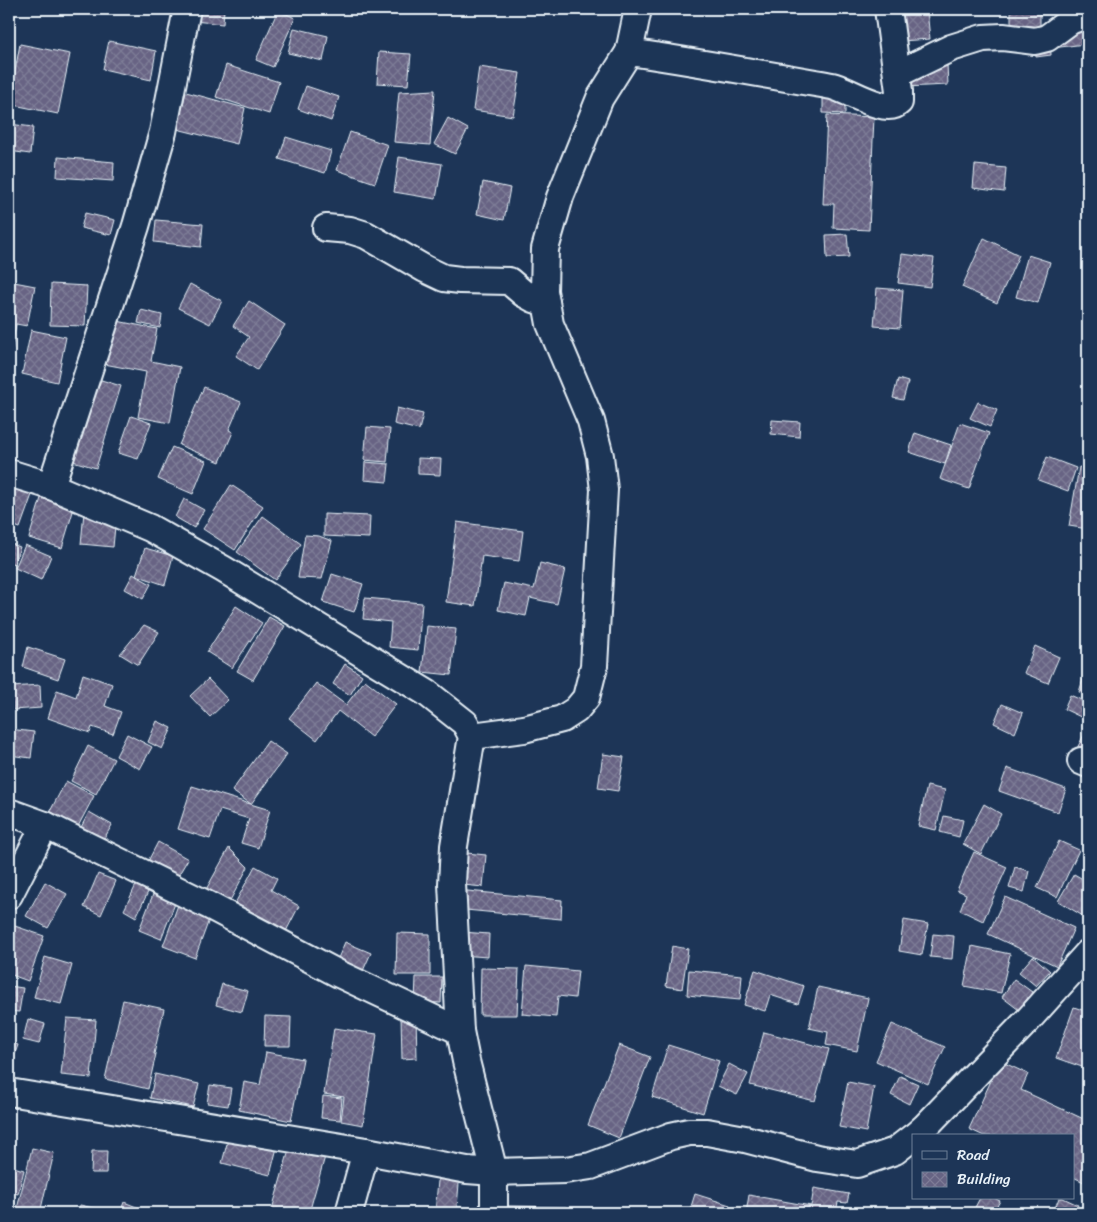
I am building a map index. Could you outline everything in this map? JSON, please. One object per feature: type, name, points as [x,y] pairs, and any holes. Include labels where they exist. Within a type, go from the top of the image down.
[{"type":"street","points":[[51,486],[136,226],[163,132],[187,9]]},
{"type":"street","points":[[472,736],[524,729],[562,719],[576,710],[586,698],[594,666],[604,490],[600,456],[591,421],[553,332],[546,303],[544,291],[546,249],[560,197],[600,98],[629,52],[638,9]]},
{"type":"street","points":[[629,52],[839,87],[861,98],[884,105],[894,105],[899,102],[888,9]]},
{"type":"street","points":[[897,74],[951,48],[983,38],[1004,37],[1035,42],[1047,38],[1070,22],[1088,14]]},
{"type":"street","points":[[326,228],[350,230],[366,235],[444,278],[510,281],[522,293],[546,303]]},
{"type":"street","points":[[9,473],[51,486],[150,528],[222,569],[427,693],[465,722],[472,736],[454,846],[452,884],[460,1031],[494,1172],[494,1213]]},
{"type":"street","points":[[9,812],[46,825],[208,905],[338,974],[460,1031]]},
{"type":"street","points":[[9,895],[46,825]]},
{"type":"street","points":[[916,1134],[1027,1022],[1088,954]]},
{"type":"street","points":[[9,1092],[366,1151],[450,1167],[494,1172],[564,1170],[591,1166],[670,1136],[689,1132],[707,1132],[745,1139],[817,1158],[857,1164],[895,1151],[912,1138]]},
{"type":"street","points":[[349,1213],[366,1151]]},
{"type":"building","points":[[185,9],[224,9],[223,24],[184,20]]},
{"type":"building","points":[[1011,9],[1040,9],[1040,33],[1011,33]]},
{"type":"building","points":[[278,10],[295,18],[273,67],[256,60]]},
{"type":"building","points":[[927,10],[930,39],[901,41],[898,13]]},
{"type":"building","points":[[1083,23],[1085,44],[1052,48]]},
{"type":"building","points":[[294,28],[328,36],[323,61],[288,53]]},
{"type":"building","points":[[1050,39],[1051,55],[1036,57],[1034,41]]},
{"type":"building","points":[[109,41],[156,51],[151,80],[103,69]]},
{"type":"building","points":[[20,44],[70,54],[58,114],[9,104]]},
{"type":"building","points":[[379,52],[411,54],[408,85],[377,83]]},
{"type":"building","points":[[947,64],[948,85],[905,87],[904,67]]},
{"type":"building","points":[[226,65],[279,82],[269,114],[216,97]]},
{"type":"building","points":[[479,67],[520,73],[513,116],[473,110]]},
{"type":"building","points":[[306,86],[339,97],[331,121],[298,109]]},
{"type":"building","points":[[823,87],[845,87],[845,114],[823,113]]},
{"type":"building","points":[[435,90],[430,145],[394,142],[399,92]]},
{"type":"building","points":[[186,92],[245,108],[237,144],[177,129]]},
{"type":"building","points":[[827,115],[874,117],[869,230],[833,228],[834,204],[823,204]]},
{"type":"building","points":[[448,118],[468,129],[455,154],[434,144]]},
{"type":"building","points":[[9,124],[33,127],[30,154],[9,151]]},
{"type":"building","points":[[350,132],[388,145],[375,183],[337,170]]},
{"type":"building","points":[[286,137],[331,151],[325,173],[279,159]]},
{"type":"building","points":[[58,157],[114,162],[113,181],[57,177]]},
{"type":"building","points":[[399,157],[442,164],[436,199],[394,192]]},
{"type":"building","points":[[975,165],[1006,168],[1004,192],[973,188]]},
{"type":"building","points":[[483,182],[510,188],[504,220],[477,214]]},
{"type":"building","points":[[85,213],[115,220],[111,235],[81,228]]},
{"type":"building","points":[[156,220],[203,224],[201,247],[154,242]]},
{"type":"building","points":[[847,234],[849,257],[827,258],[826,235]]},
{"type":"building","points":[[984,238],[1019,255],[997,303],[962,287]]},
{"type":"building","points":[[902,254],[934,258],[930,287],[898,283]]},
{"type":"building","points":[[1028,255],[1050,262],[1038,303],[1016,297]]},
{"type":"building","points":[[9,281],[35,286],[27,326],[16,324],[9,365]]},
{"type":"building","points":[[51,284],[87,286],[85,326],[50,325]]},
{"type":"building","points":[[190,284],[222,301],[210,324],[178,308]]},
{"type":"building","points":[[877,288],[903,290],[900,328],[874,326]]},
{"type":"building","points":[[249,301],[285,325],[257,370],[236,356],[249,337],[233,326]]},
{"type":"building","points":[[141,310],[162,315],[160,328],[138,323]]},
{"type":"building","points":[[107,319],[157,329],[151,361],[180,367],[170,423],[138,417],[146,372],[99,363]]},
{"type":"building","points":[[31,330],[66,337],[57,382],[22,374]]},
{"type":"building","points":[[88,376],[121,386],[96,468],[63,458]]},
{"type":"building","points":[[898,379],[908,382],[903,400],[893,398]]},
{"type":"building","points":[[204,387],[241,402],[229,430],[233,432],[220,462],[179,445]]},
{"type":"building","points":[[978,402],[997,410],[990,427],[970,418]]},
{"type":"building","points":[[397,408],[423,414],[419,430],[394,424]]},
{"type":"building","points":[[131,416],[151,423],[138,459],[118,453]]},
{"type":"building","points":[[772,420],[800,422],[799,437],[771,434]]},
{"type":"building","points":[[960,423],[989,433],[969,489],[940,479]]},
{"type":"building","points":[[367,427],[390,429],[387,462],[364,460]]},
{"type":"building","points":[[915,433],[951,445],[945,464],[909,452]]},
{"type":"building","points":[[172,447],[206,461],[193,494],[158,479]]},
{"type":"building","points":[[1047,457],[1076,468],[1068,491],[1038,480]]},
{"type":"building","points":[[418,458],[441,459],[440,475],[418,474]]},
{"type":"building","points":[[365,462],[389,464],[387,482],[364,480]]},
{"type":"building","points":[[1079,467],[1088,469],[1088,529],[1069,526]]},
{"type":"building","points":[[12,484],[33,492],[20,528],[9,524],[9,493]]},
{"type":"building","points":[[231,485],[263,506],[235,550],[203,529]]},
{"type":"building","points":[[41,498],[74,508],[62,548],[29,538]]},
{"type":"building","points":[[184,499],[204,510],[194,528],[175,517]]},
{"type":"building","points":[[84,512],[116,516],[113,547],[81,544]]},
{"type":"building","points":[[324,514],[370,516],[369,538],[324,536]]},
{"type":"building","points":[[263,516],[301,544],[275,580],[237,552]]},
{"type":"building","points":[[457,522],[523,531],[519,561],[482,556],[475,606],[446,602]]},
{"type":"building","points":[[305,535],[319,536],[332,541],[322,579],[298,578]]},
{"type":"building","points":[[9,543],[20,547],[14,564],[9,562]]},
{"type":"building","points":[[25,545],[51,556],[41,580],[15,568]]},
{"type":"building","points":[[145,548],[173,556],[165,585],[136,575]]},
{"type":"building","points":[[540,563],[565,569],[557,604],[530,598],[526,616],[498,610],[504,583],[534,589]]},
{"type":"building","points":[[133,574],[151,584],[143,599],[125,589]]},
{"type":"building","points":[[332,574],[363,584],[354,612],[323,602]]},
{"type":"building","points":[[365,598],[422,603],[418,650],[389,647],[391,622],[363,619]]},
{"type":"building","points":[[236,606],[262,623],[232,668],[207,652]]},
{"type":"building","points":[[269,617],[285,626],[253,680],[237,671]]},
{"type":"building","points":[[144,625],[159,632],[138,665],[120,654]]},
{"type":"building","points":[[427,626],[456,629],[451,675],[422,672]]},
{"type":"building","points":[[1035,646],[1059,657],[1048,683],[1024,673]]},
{"type":"building","points":[[28,647],[65,659],[58,679],[23,667]]},
{"type":"building","points":[[9,657],[11,657],[15,681],[9,682]]},
{"type":"building","points":[[345,664],[362,675],[350,695],[333,684]]},
{"type":"building","points":[[1085,673],[1088,674],[1088,695],[1079,692]]},
{"type":"building","points":[[83,674],[112,684],[105,706],[121,712],[113,734],[92,727],[90,733],[48,718],[57,690],[76,697]]},
{"type":"building","points":[[208,679],[228,700],[210,717],[190,696]]},
{"type":"building","points":[[365,680],[396,704],[371,737],[338,711],[317,740],[289,718],[316,683],[346,705]]},
{"type":"building","points":[[40,685],[41,708],[13,710],[11,687]]},
{"type":"building","points":[[1070,695],[1088,703],[1087,720],[1064,709]]},
{"type":"building","points":[[1002,704],[1023,713],[1015,733],[994,723]]},
{"type":"building","points":[[157,721],[172,728],[162,749],[148,742]]},
{"type":"building","points":[[1088,727],[1088,767],[1072,758]]},
{"type":"building","points":[[9,729],[34,732],[31,758],[9,755]]},
{"type":"building","points":[[127,734],[152,747],[140,769],[116,756]]},
{"type":"building","points":[[268,741],[287,754],[251,804],[232,791]]},
{"type":"building","points":[[88,746],[114,759],[96,794],[71,781]]},
{"type":"building","points":[[603,754],[624,757],[618,791],[598,788]]},
{"type":"building","points":[[9,762],[14,765],[9,777]]},
{"type":"building","points":[[1007,768],[1066,789],[1058,812],[999,791]]},
{"type":"building","points":[[66,781],[94,796],[73,836],[45,821]]},
{"type":"building","points":[[192,786],[270,810],[258,848],[241,843],[249,819],[220,810],[210,839],[178,829]]},
{"type":"building","points":[[927,786],[945,790],[936,830],[918,826]]},
{"type":"building","points":[[984,804],[1001,814],[981,854],[963,844]]},
{"type":"building","points":[[89,812],[112,825],[98,849],[76,837]]},
{"type":"building","points":[[944,816],[963,820],[959,837],[940,832]]},
{"type":"building","points":[[1088,840],[1088,854],[1082,848]]},
{"type":"building","points":[[1059,841],[1079,850],[1057,897],[1037,888]]},
{"type":"building","points":[[158,842],[188,859],[175,881],[146,865]]},
{"type":"building","points":[[229,848],[248,867],[226,908],[203,895]]},
{"type":"building","points":[[457,852],[486,855],[483,887],[454,884]]},
{"type":"building","points":[[974,852],[1007,867],[983,921],[960,910],[966,894],[957,890]]},
{"type":"building","points":[[255,866],[277,878],[271,890],[299,906],[283,937],[232,909]]},
{"type":"building","points":[[1015,867],[1029,871],[1024,892],[1009,888]]},
{"type":"building","points":[[98,874],[116,881],[101,915],[84,907]]},
{"type":"building","points":[[1074,874],[1088,882],[1088,919],[1058,901]]},
{"type":"building","points":[[45,882],[67,894],[48,928],[26,916]]},
{"type":"building","points":[[137,883],[149,890],[136,917],[124,910]]},
{"type":"building","points":[[457,890],[562,900],[561,919],[455,909]]},
{"type":"building","points":[[154,892],[176,901],[161,939],[139,930]]},
{"type":"building","points":[[1005,897],[1074,928],[1057,966],[988,934]]},
{"type":"building","points":[[178,905],[210,917],[195,958],[163,946]]},
{"type":"building","points":[[904,920],[928,924],[922,955],[899,951]]},
{"type":"building","points":[[9,924],[44,936],[28,981],[9,974]]},
{"type":"building","points":[[462,932],[489,934],[488,957],[460,955]]},
{"type":"building","points":[[397,933],[430,934],[430,975],[396,975]]},
{"type":"building","points":[[933,934],[954,936],[952,959],[930,957]]},
{"type":"building","points":[[345,942],[371,953],[362,973],[336,963]]},
{"type":"building","points":[[672,946],[688,949],[682,989],[666,986]]},
{"type":"building","points":[[972,946],[1010,954],[1001,993],[964,986]]},
{"type":"building","points":[[1033,956],[1050,971],[1036,986],[1019,972]]},
{"type":"building","points":[[45,957],[72,965],[61,1004],[34,997]]},
{"type":"building","points":[[526,966],[578,971],[575,998],[558,996],[556,1017],[522,1014]]},
{"type":"building","points":[[481,968],[519,969],[517,1015],[480,1015]]},
{"type":"building","points":[[689,970],[742,975],[740,1000],[687,995]]},
{"type":"building","points":[[755,970],[804,986],[798,1004],[770,995],[765,1011],[744,1005]]},
{"type":"building","points":[[416,977],[442,977],[441,1003],[415,1002]]},
{"type":"building","points":[[1014,979],[1032,992],[1019,1010],[1002,997]]},
{"type":"building","points":[[222,984],[248,991],[242,1012],[216,1005]]},
{"type":"building","points":[[9,986],[23,988],[19,1012],[9,1011]]},
{"type":"building","points":[[818,987],[868,998],[857,1051],[826,1045],[828,1032],[809,1028]]},
{"type":"building","points":[[123,1000],[164,1009],[148,1089],[105,1079]]},
{"type":"building","points":[[1074,1007],[1088,1012],[1088,1069],[1056,1058]]},
{"type":"building","points":[[265,1016],[291,1017],[290,1046],[264,1046]]},
{"type":"building","points":[[401,1016],[416,1016],[417,1058],[402,1059]]},
{"type":"building","points":[[67,1018],[96,1020],[91,1078],[61,1075]]},
{"type":"building","points":[[28,1019],[45,1024],[39,1044],[23,1040]]},
{"type":"building","points":[[892,1024],[945,1047],[928,1084],[876,1061]]},
{"type":"building","points":[[334,1028],[377,1034],[363,1125],[341,1121],[344,1097],[324,1094]]},
{"type":"building","points":[[764,1032],[829,1049],[815,1101],[750,1085]]},
{"type":"building","points":[[9,1041],[18,1045],[10,1067],[9,1067]]},
{"type":"building","points":[[619,1045],[650,1057],[619,1138],[588,1125]]},
{"type":"building","points":[[668,1045],[719,1061],[703,1113],[652,1097]]},
{"type":"building","points":[[266,1052],[303,1059],[291,1121],[239,1110],[244,1082],[260,1085]]},
{"type":"building","points":[[1000,1061],[1028,1074],[1021,1090],[1088,1121],[1088,1178],[1084,1182],[1074,1177],[1074,1134],[980,1134],[969,1129]]},
{"type":"building","points":[[729,1064],[748,1074],[737,1095],[718,1086]]},
{"type":"building","points":[[155,1074],[199,1084],[193,1107],[150,1098]]},
{"type":"building","points":[[900,1076],[918,1084],[909,1104],[891,1095]]},
{"type":"building","points":[[848,1082],[874,1087],[866,1132],[839,1127]]},
{"type":"building","points":[[210,1085],[231,1088],[228,1106],[207,1103]]},
{"type":"building","points":[[323,1096],[342,1098],[340,1120],[321,1118]]},
{"type":"building","points":[[232,1124],[280,1136],[270,1175],[222,1163]]},
{"type":"building","points":[[291,1143],[326,1153],[309,1213],[293,1210],[292,1213],[271,1213]]},
{"type":"building","points":[[32,1148],[54,1153],[40,1213],[16,1213]]},
{"type":"building","points":[[92,1151],[107,1151],[106,1173],[91,1173]]},
{"type":"building","points":[[10,1166],[24,1170],[18,1194],[9,1192]]},
{"type":"building","points":[[439,1170],[460,1172],[457,1207],[483,1208],[483,1213],[435,1213]]},
{"type":"building","points":[[814,1188],[849,1194],[847,1203],[838,1202],[836,1213],[746,1213],[749,1195],[811,1206]]},
{"type":"building","points":[[695,1194],[730,1205],[728,1213],[689,1213]]},
{"type":"building","points":[[979,1200],[1000,1201],[993,1213],[972,1213]]},
{"type":"building","points":[[1058,1200],[1067,1200],[1078,1205],[1075,1213],[1053,1213]]},
{"type":"building","points":[[124,1202],[144,1210],[143,1213],[120,1213]]},
{"type":"building","points":[[80,1205],[106,1211],[106,1213],[78,1213]]},
{"type":"building","points":[[509,1206],[566,1207],[566,1213],[509,1213]]}]
